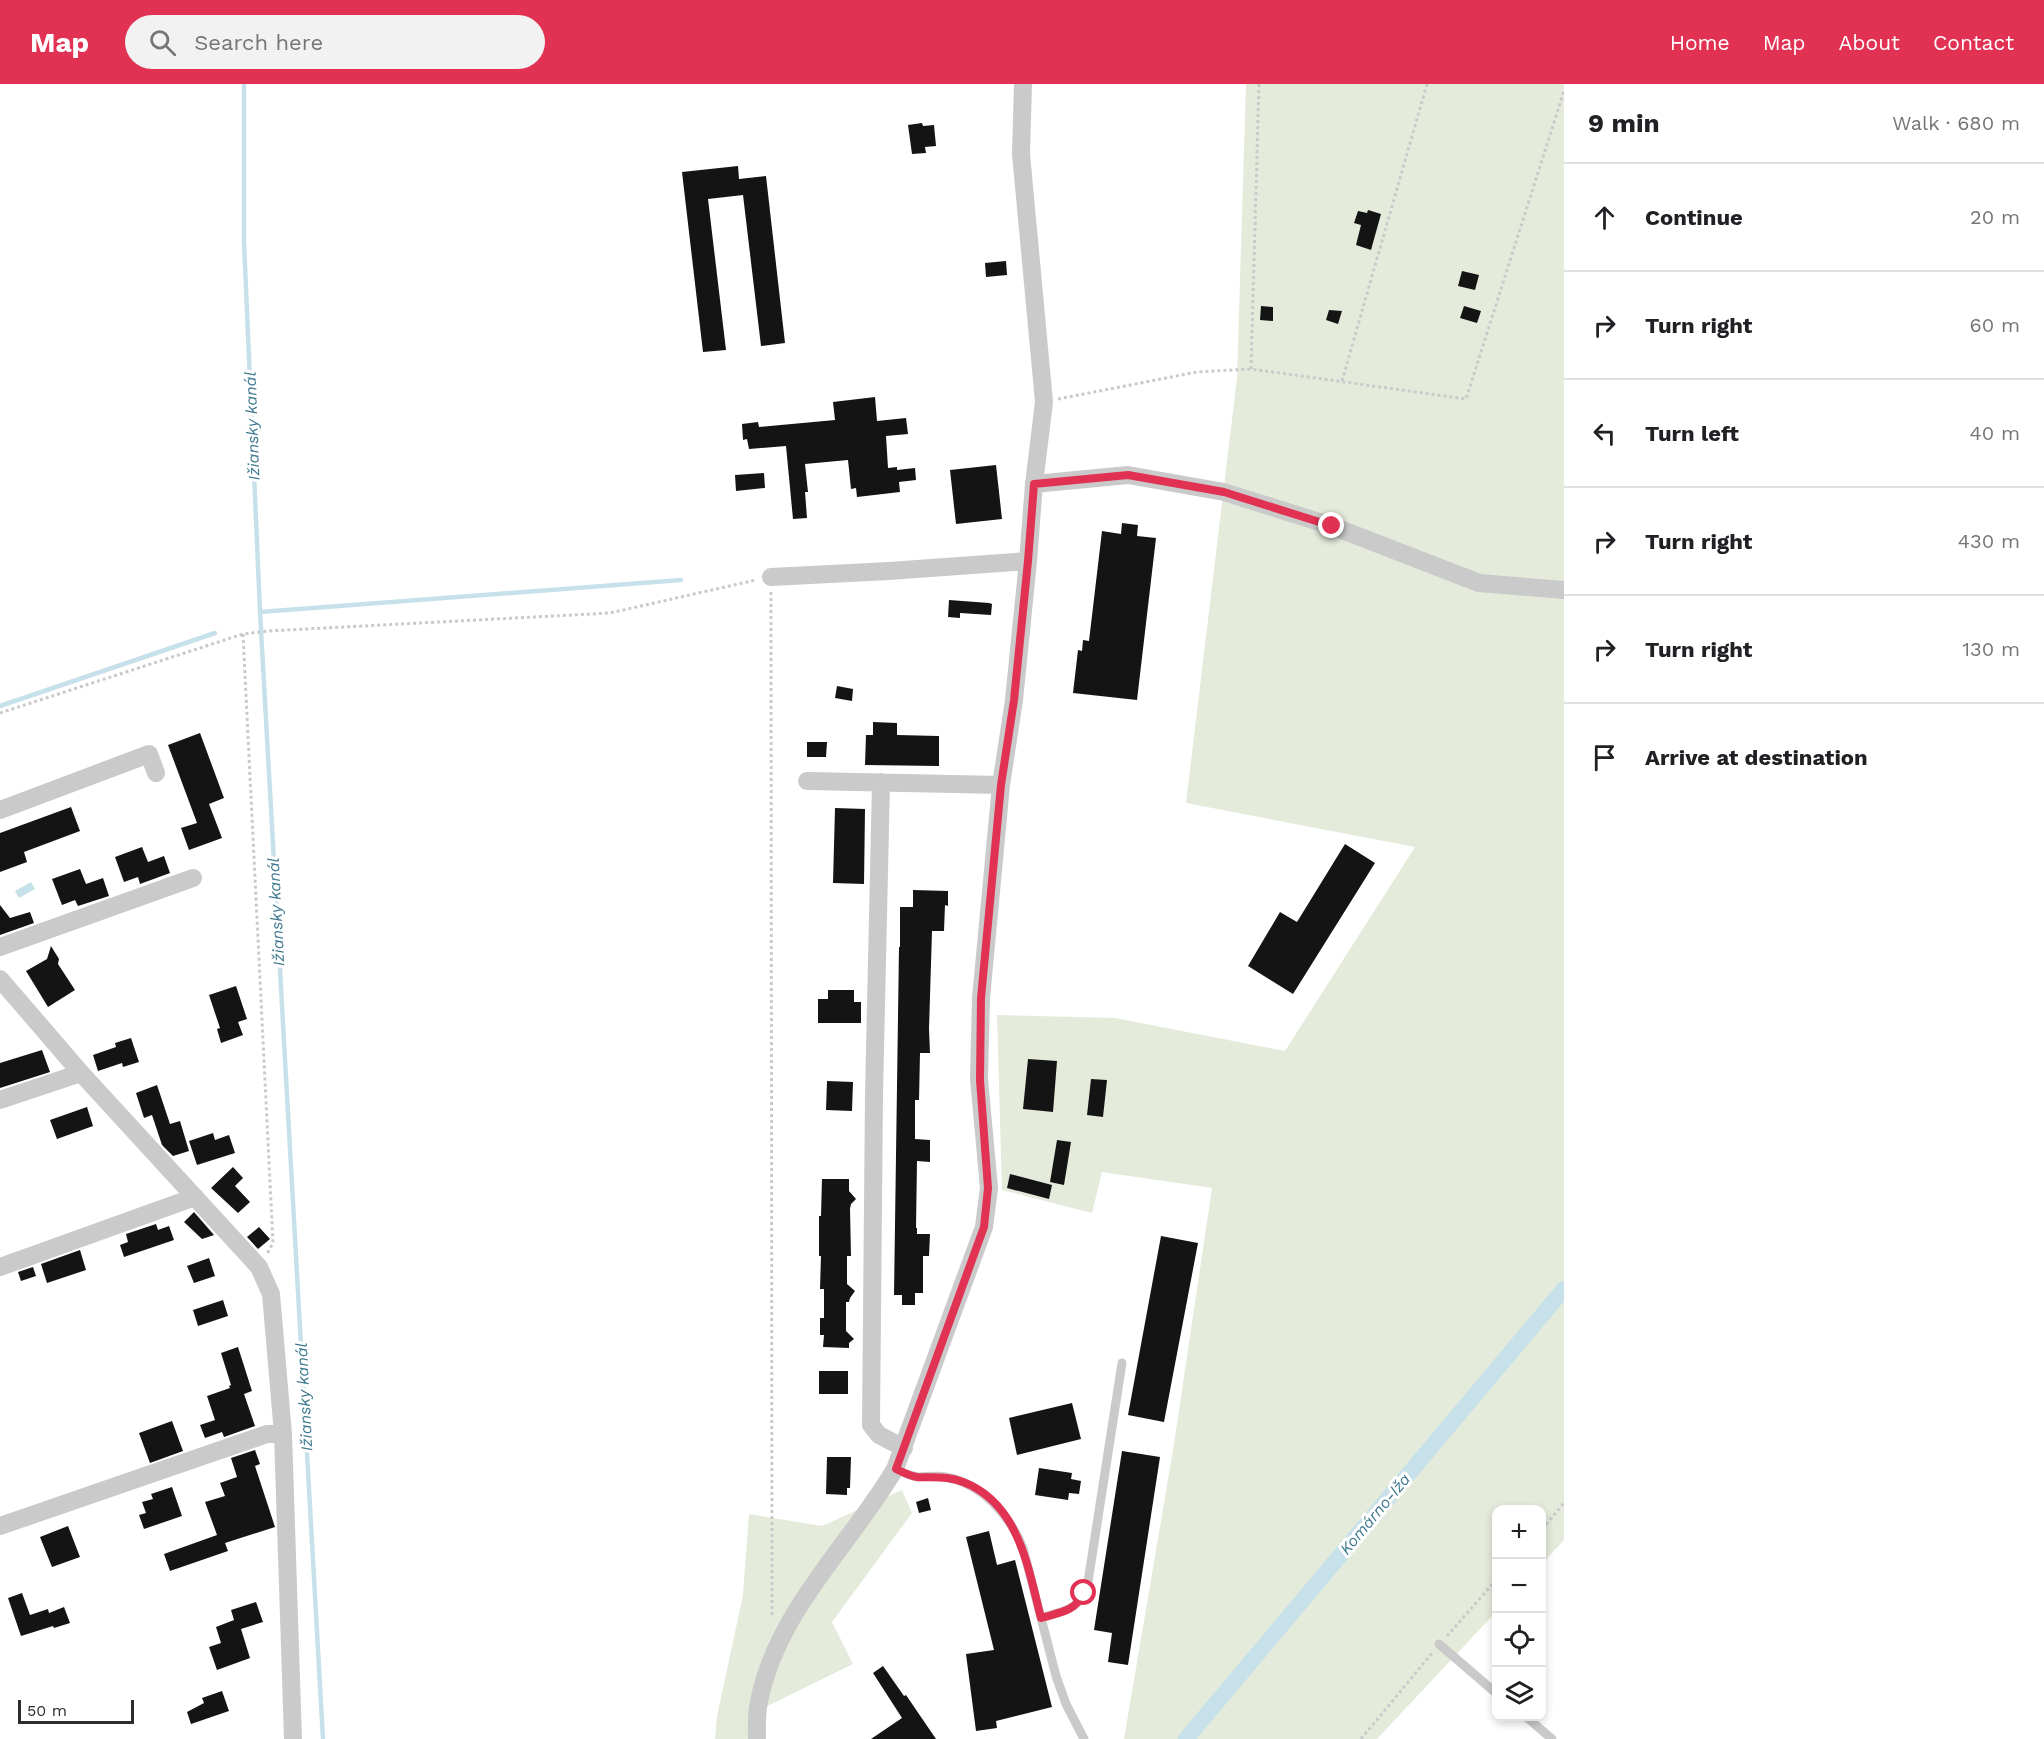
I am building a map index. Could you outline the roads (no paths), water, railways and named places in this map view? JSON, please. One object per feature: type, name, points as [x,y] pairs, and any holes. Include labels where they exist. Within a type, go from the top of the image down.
[{"type":"street","points":[[757,1739],[759,1701],[772,1657],[801,1601],[878,1499],[896,1469],[984,1227],[988,1188],[980,1080],[981,998],[1001,785],[1014,700],[1044,402],[1021,154],[1023,84]]},
{"type":"street","points":[[1034,484],[1128,475],[1224,492],[1332,526],[1479,583],[1564,590]]},
{"type":"street","points":[[771,577],[1028,561]]},
{"type":"street","points":[[0,810],[149,754],[156,773]]},
{"type":"street","points":[[807,781],[1001,785]]},
{"type":"street","points":[[881,783],[874,1095],[871,1425],[879,1435],[904,1448]]},
{"type":"street","points":[[0,947],[193,878]]},
{"type":"street","points":[[0,979],[81,1073],[259,1267],[271,1294],[284,1434],[293,1739]]},
{"type":"street","points":[[0,1100],[81,1073]]},
{"type":"street","points":[[0,1267],[195,1197]]},
{"type":"street","points":[[0,1526],[267,1434],[284,1434]]},
{"type":"lane","points":[[1041,1618],[1071,1609],[1078,1604],[1088,1582],[1122,1363]]},
{"type":"lane","points":[[896,1469],[917,1477],[945,1477],[965,1482],[992,1501],[1016,1532],[1023,1548],[1056,1676],[1066,1704],[1084,1739]]},
{"type":"lane","points":[[1439,1644],[1492,1688]]},
{"type":"lane","points":[[1531,1721],[1552,1739]]},
{"type":"water","points":[[31,882],[35,889],[19,898],[15,891]]},
{"type":"waterway","name":"Ižiansky kanál","points":[[244,84],[244,242],[260,612],[323,1739]]},
{"type":"waterway","points":[[260,612],[681,580]]},
{"type":"waterway","points":[[0,706],[215,633]]},
{"type":"waterway","name":"Komárno-Iža","points":[[1186,1739],[1564,1289]]}]
